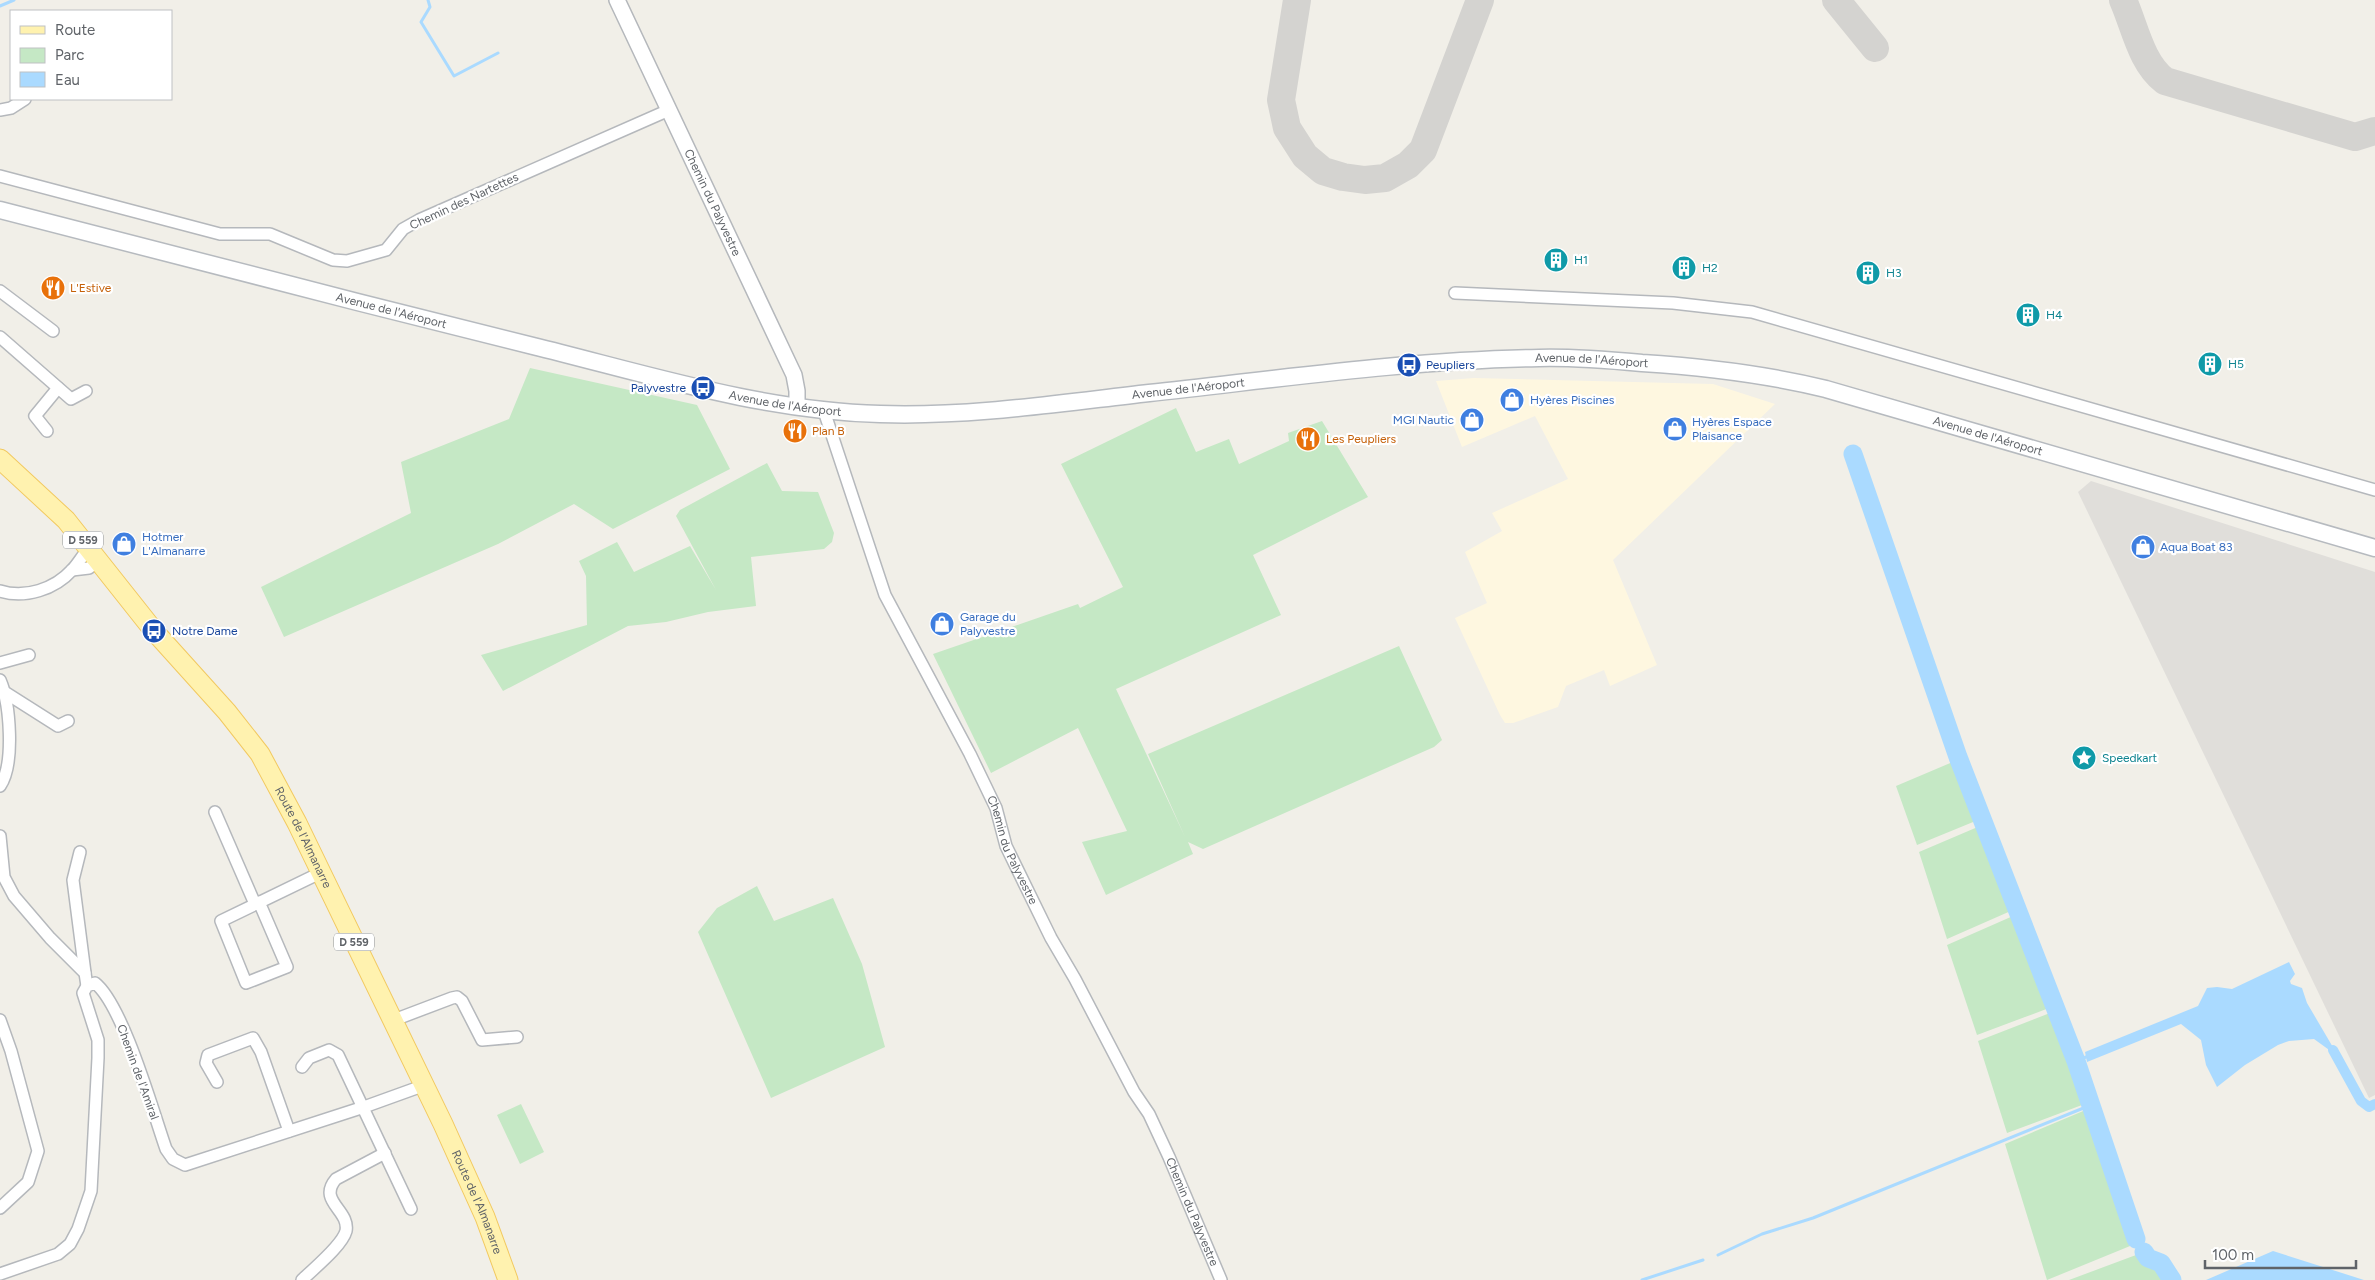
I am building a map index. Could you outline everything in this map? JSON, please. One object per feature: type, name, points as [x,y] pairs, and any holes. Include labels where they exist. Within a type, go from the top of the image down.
[{"type":"main road","name":"Avenue de l'Aéroport","points":[[0,210],[703,388],[826,410],[876,414],[988,412],[1333,373],[1478,360],[1546,358],[1720,369],[1774,376],[1826,389],[2375,548]]},
{"type":"main road","name":"Route de l'Almanarre","points":[[0,459],[66,520],[95,554],[154,631],[253,744],[277,784],[425,1085],[485,1217],[508,1280]]},
{"type":"street","name":"Chemin du Palyvestre","points":[[617,0],[794,376],[798,390],[798,406]]},
{"type":"street","points":[[0,110],[11,108],[23,100]]},
{"type":"street","name":"Chemin des Nartettes","points":[[0,176],[220,234],[270,234],[333,260],[347,261],[386,250],[403,230],[419,220],[669,110]]},
{"type":"street","points":[[0,291],[53,331]]},
{"type":"street","points":[[1455,293],[1674,303],[1752,312],[2375,490]]},
{"type":"street","points":[[0,338],[71,398],[86,391]]},
{"type":"street","points":[[47,430],[35,416],[58,388]]},
{"type":"street","name":"Chemin du Palyvestre","points":[[826,410],[826,417],[835,449],[885,594],[970,754],[996,808],[1006,846],[1051,938],[1075,979],[1134,1092],[1149,1114],[1221,1280]]},
{"type":"street","points":[[0,591],[28,595],[45,588],[72,570],[89,568],[95,554]]},
{"type":"street","points":[[0,663],[6,663],[29,655]]},
{"type":"street","points":[[0,680],[6,693],[9,747],[4,777],[0,786]]},
{"type":"street","points":[[6,693],[58,726],[68,721]]},
{"type":"street","points":[[215,812],[257,903],[287,967],[246,983],[221,921],[257,903],[320,873]]},
{"type":"street","points":[[0,836],[4,877],[14,896],[50,938],[85,973]]},
{"type":"street","points":[[0,1274],[58,1254],[70,1244],[78,1229],[91,1191],[98,1040],[83,993],[87,986],[73,880],[80,852]]},
{"type":"street","name":"Chemin de l'Amiral","points":[[87,986],[95,983],[103,990],[124,1031],[166,1149],[173,1159],[185,1165],[364,1107],[425,1085]]},
{"type":"street","points":[[394,1020],[452,998],[457,998],[462,1001],[482,1040],[517,1037]]},
{"type":"street","points":[[0,1020],[11,1051],[38,1150],[28,1182],[0,1208]]},
{"type":"street","points":[[217,1082],[206,1064],[208,1054],[253,1038],[261,1052],[289,1131]]},
{"type":"street","points":[[302,1067],[308,1058],[329,1050],[338,1055],[411,1209]]},
{"type":"street","points":[[302,1280],[335,1248],[346,1233],[346,1222],[330,1196],[330,1186],[336,1179],[385,1153]]},
{"type":"shaded area","points":[[1474,378],[1713,384],[1775,404],[1613,560],[1657,665],[1610,686],[1604,670],[1566,686],[1558,707],[1513,723],[1505,723],[1500,715],[1455,618],[1487,603],[1465,552],[1502,531],[1492,513],[1568,479],[1535,416],[1462,447],[1436,381]]},
{"type":"shaded area","points":[[2091,481],[2375,572],[2375,1095],[2369,1098],[2078,492]]},
{"type":"green space","points":[[530,368],[697,405],[730,469],[613,529],[574,504],[498,544],[284,637],[261,587],[411,513],[401,462],[509,419]]},
{"type":"green space","points":[[1176,408],[1196,452],[1229,439],[1239,464],[1289,441],[1288,433],[1322,421],[1368,497],[1253,555],[1281,615],[1116,689],[1185,837],[1148,754],[1399,646],[1442,740],[1434,747],[1203,849],[1188,842],[1193,854],[1106,895],[1082,842],[1127,831],[1078,728],[991,773],[933,654],[1078,604],[1080,608],[1123,587],[1061,464]]},
{"type":"green space","points":[[767,463],[782,491],[818,492],[834,533],[832,542],[824,549],[751,557],[756,606],[708,612],[666,622],[628,626],[503,691],[481,655],[587,625],[586,576],[579,561],[617,542],[634,572],[690,546],[716,590],[676,516],[680,510]]},
{"type":"green space","points":[[1955,761],[1978,820],[1917,845],[1896,786]]},
{"type":"green space","points":[[1980,826],[2013,910],[1947,939],[1919,852]]},
{"type":"green space","points":[[757,886],[774,921],[833,898],[862,964],[885,1047],[771,1098],[698,932],[717,908]]},
{"type":"green space","points":[[2013,916],[2049,1008],[1977,1035],[1947,945]]},
{"type":"green space","points":[[2050,1013],[2082,1105],[2007,1133],[1978,1041]]},
{"type":"green space","points":[[521,1104],[544,1152],[520,1164],[497,1115]]},
{"type":"green space","points":[[2088,1109],[2135,1244],[2047,1280],[2005,1144]]},
{"type":"green space","points":[[2144,1252],[2168,1280],[2069,1280]]},
{"type":"water","points":[[2289,962],[2295,974],[2290,981],[2291,984],[2302,988],[2307,1003],[2334,1049],[2332,1052],[2314,1039],[2289,1041],[2278,1045],[2245,1065],[2217,1087],[2206,1065],[2201,1040],[2181,1024],[2087,1062],[2085,1052],[2198,1006],[2207,988],[2232,989]]},
{"type":"water","points":[[2273,1251],[2364,1280],[2206,1280]]},
{"type":"waterway","points":[[0,6],[14,0]]},
{"type":"waterway","points":[[428,0],[430,7],[421,22],[454,76],[498,53]]},
{"type":"waterway","points":[[1853,454],[1958,757],[2076,1061],[2136,1239]]},
{"type":"waterway","points":[[2333,1050],[2361,1101],[2369,1107],[2375,1104]]},
{"type":"waterway","points":[[2076,1061],[2086,1057]]},
{"type":"waterway","points":[[1718,1255],[1762,1234],[1813,1218],[2091,1105]]},
{"type":"waterway","points":[[2144,1252],[2148,1258],[2161,1263],[2172,1280]]},
{"type":"waterway","points":[[1642,1280],[1703,1260]]},
{"type":"taxiway","points":[[1297,0],[1281,100],[1287,128],[1305,156],[1323,171],[1343,177],[1365,180],[1385,178],[1408,165],[1423,150],[1480,0]]},
{"type":"taxiway","points":[[1836,0],[1875,48]]},
{"type":"taxiway","points":[[2123,0],[2144,55],[2150,65],[2165,81],[2355,137],[2375,131]]},
{"type":"place","name":"H1","points":[[1556,260]]},
{"type":"place","name":"H2","points":[[1684,268]]},
{"type":"place","name":"H3","points":[[1868,273]]},
{"type":"place","name":"L'Estive","points":[[53,288]]},
{"type":"place","name":"H4","points":[[2028,315]]},
{"type":"place","name":"H5","points":[[2210,364]]},
{"type":"place","name":"Peupliers","points":[[1409,365]]},
{"type":"place","name":"Palyvestre","points":[[703,388]]},
{"type":"place","name":"Hyères Piscines","points":[[1512,400]]},
{"type":"place","name":"MGI Nautic","points":[[1472,420]]},
{"type":"place","name":"Hyères Espace Plaisance","points":[[1675,429]]},
{"type":"place","name":"Plan B","points":[[795,431]]},
{"type":"place","name":"Les Peupliers","points":[[1308,439]]},
{"type":"place","name":"Hotmer L'Almanarre","points":[[124,544]]},
{"type":"place","name":"Aqua Boat 83","points":[[2143,547]]},
{"type":"place","name":"Garage du Palyvestre","points":[[942,624]]},
{"type":"place","name":"Notre Dame","points":[[154,631]]},
{"type":"place","name":"Speedkart","points":[[2084,758]]}]
